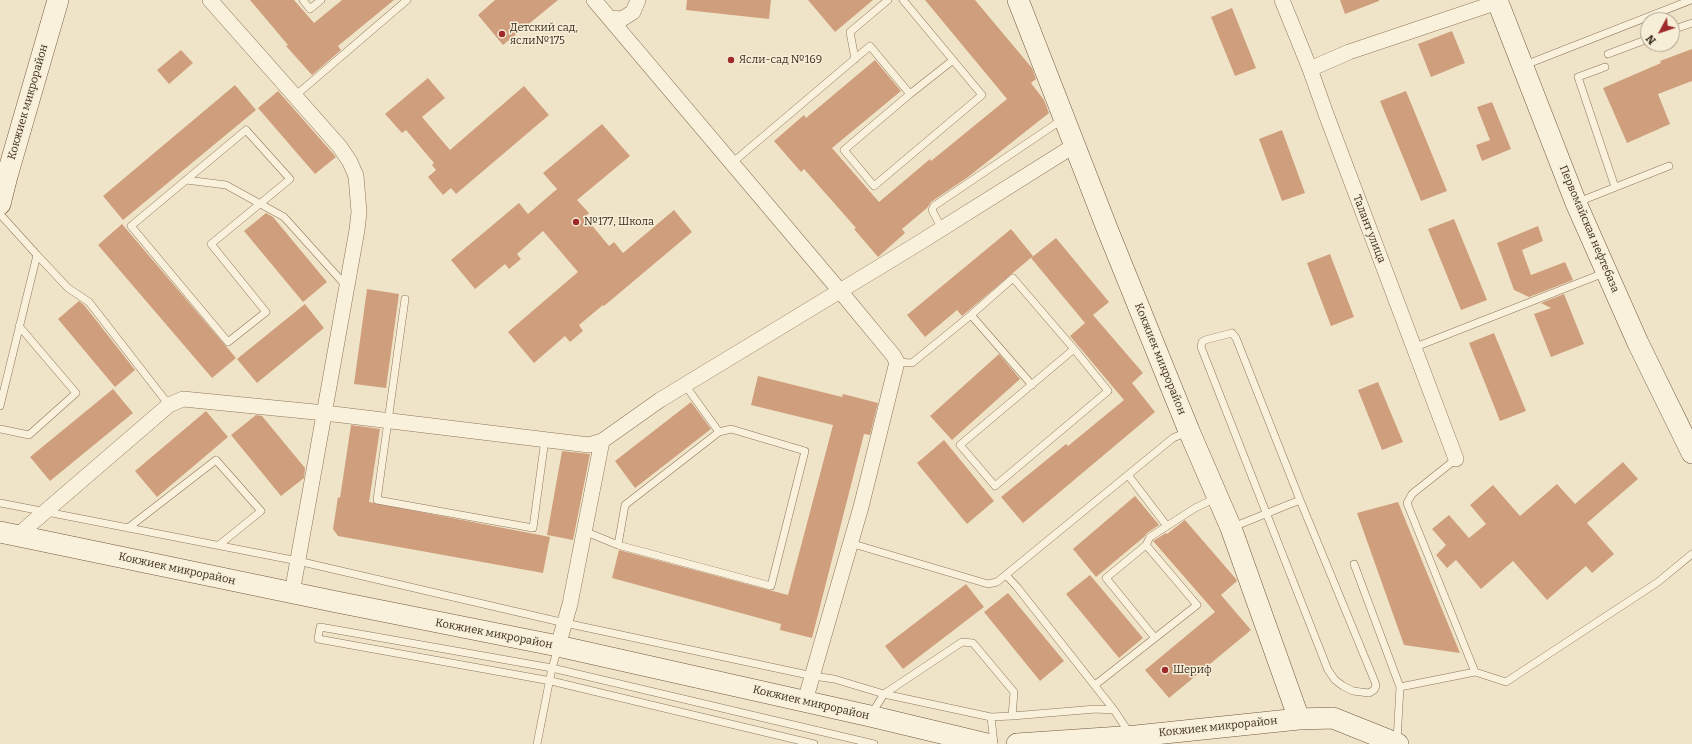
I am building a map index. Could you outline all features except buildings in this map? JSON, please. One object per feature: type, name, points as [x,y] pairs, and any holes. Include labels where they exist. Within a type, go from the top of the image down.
[{"type":"street","name":"Кокжиек микрорайон","points":[[0,204],[58,0]]},
{"type":"street","points":[[210,0],[340,147],[350,162],[356,176],[359,212],[357,230],[292,593]]},
{"type":"street","points":[[602,7],[622,19],[633,12],[638,0]]},
{"type":"street","name":"Кокжиек микрорайон","points":[[1018,0],[1189,431],[1231,528],[1299,719]]},
{"type":"street","name":"Талант улица","points":[[1282,0],[1310,69],[1413,348],[1456,459]]},
{"type":"street","points":[[1310,69],[1349,52],[1498,1]]},
{"type":"street","name":"Первомайская нефтебаза","points":[[1498,1],[1576,203],[1638,343],[1692,453]]},
{"type":"street","points":[[602,7],[893,354],[897,362],[850,543],[805,702]]},
{"type":"street","points":[[9,534],[46,512],[169,405],[183,399],[325,413],[388,422],[589,445],[602,441],[660,400],[942,229],[1075,145]]},
{"type":"street","points":[[558,646],[565,623],[602,441]]},
{"type":"street","name":"Кокжиек микрорайон","points":[[9,534],[292,593],[558,646],[870,716],[987,744]]},
{"type":"street","name":"Кокжиек микрорайон","points":[[1017,744],[1140,738],[1299,719],[1333,718],[1397,744]]},
{"type":"lane","points":[[303,0],[310,9],[320,0]]},
{"type":"lane","points":[[295,96],[407,0]]},
{"type":"lane","points":[[855,59],[850,32],[888,0]]},
{"type":"lane","points":[[903,0],[953,60],[982,95],[874,186],[844,150],[953,60]]},
{"type":"lane","points":[[1523,66],[1692,0]]},
{"type":"lane","points":[[1680,27],[1692,22]]},
{"type":"lane","points":[[1608,54],[1640,42]]},
{"type":"lane","points":[[732,162],[870,46],[910,94]]},
{"type":"lane","points":[[1605,67],[1578,77],[1615,187]]},
{"type":"lane","points":[[942,229],[932,210],[934,206],[1064,118]]},
{"type":"lane","points":[[246,130],[290,179],[259,203],[211,244],[266,312],[228,342],[131,226],[246,130]]},
{"type":"lane","points":[[1576,203],[1669,166]]},
{"type":"lane","points":[[186,180],[226,185],[284,217],[347,287]]},
{"type":"lane","points":[[0,214],[68,288],[88,302],[169,405]]},
{"type":"lane","points":[[0,406],[37,255]]},
{"type":"lane","points":[[1413,348],[1606,272]]},
{"type":"lane","points":[[897,362],[912,363],[971,315],[1013,278],[1074,349],[1108,391],[995,486],[960,445],[1074,349]]},
{"type":"lane","points":[[405,299],[376,500],[533,528],[545,440]]},
{"type":"lane","points":[[971,315],[1032,384]]},
{"type":"lane","points":[[0,429],[29,435],[76,393],[19,326]]},
{"type":"lane","points":[[1232,333],[1236,338],[1300,500],[1375,682],[1376,686],[1372,692],[1366,693],[1343,686],[1335,680],[1328,670],[1200,347],[1202,342],[1205,340],[1232,333]]},
{"type":"lane","points":[[685,385],[719,432]]},
{"type":"lane","points":[[584,531],[618,545],[771,586],[805,451],[731,429],[719,432],[625,505],[618,545]]},
{"type":"lane","points":[[850,543],[988,584],[997,582],[1173,438],[1189,431]]},
{"type":"lane","points":[[1456,459],[1412,494],[1407,503],[1475,672]]},
{"type":"lane","points":[[128,528],[216,460],[261,511],[219,545]]},
{"type":"lane","points":[[1128,475],[1167,526]]},
{"type":"lane","points":[[1155,638],[1106,578],[1146,545],[1150,537],[1195,508],[1217,497]]},
{"type":"lane","points":[[1231,528],[1300,500]]},
{"type":"lane","points":[[0,503],[298,561],[565,623],[813,676],[834,679],[884,694],[991,717],[1096,709],[1114,710]]},
{"type":"lane","points":[[1095,685],[1197,605],[1146,545]]},
{"type":"lane","points":[[1400,687],[1475,672],[1506,682],[1658,582],[1692,554]]},
{"type":"lane","points":[[1354,564],[1400,687],[1397,744]]},
{"type":"lane","points":[[1006,575],[1114,710],[1140,738]]},
{"type":"lane","points":[[814,744],[551,680],[318,639],[320,627],[552,668],[874,744]]},
{"type":"lane","points":[[870,716],[884,694],[962,642],[973,643],[1014,692],[1012,716]]},
{"type":"lane","points":[[537,744],[551,680],[552,668],[558,646]]},
{"type":"lane","points":[[991,717],[994,744]]},
{"type":"place","name":"Детский сад, ясли№175","points":[[502,34]]},
{"type":"place","name":"Ясли-сад №169","points":[[731,60]]},
{"type":"place","name":"№177, Школа","points":[[576,222]]},
{"type":"place","name":"Шериф","points":[[1165,670]]}]
